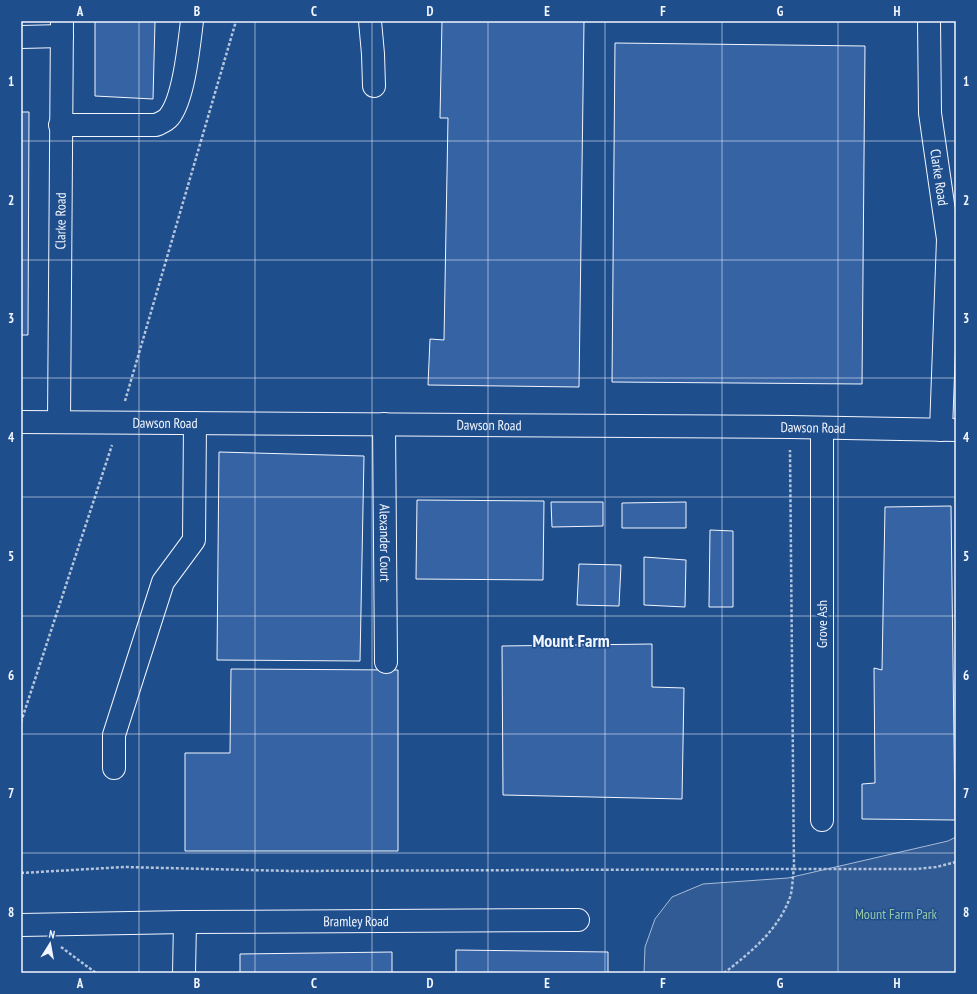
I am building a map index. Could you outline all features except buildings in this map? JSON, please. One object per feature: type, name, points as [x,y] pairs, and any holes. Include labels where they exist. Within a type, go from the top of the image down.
[{"type":"street","points":[[60,125],[156,126],[168,119],[175,107],[181,86],[189,48],[192,21]]},
{"type":"street","points":[[370,21],[374,86]]},
{"type":"street","name":"Clarke Road","points":[[930,21],[930,113],[952,239],[948,430]]},
{"type":"street","points":[[21,37],[62,29]]},
{"type":"street","name":"Clarke Road","points":[[59,422],[60,125],[62,29]]},
{"type":"street","name":"Dawson Road","points":[[21,422],[790,427],[948,430]]},
{"type":"street","points":[[114,768],[114,735],[164,582],[194,540],[195,423]]},
{"type":"street","name":"Alexander Court","points":[[384,424],[386,662]]},
{"type":"street","name":"Grove Ash","points":[[822,428],[822,820]]},
{"type":"street","name":"Bramley Road","points":[[21,925],[185,922],[578,920]]},
{"type":"street","points":[[184,973],[185,922]]},
{"type":"path","points":[[21,722],[119,423],[236,21]]},
{"type":"path","points":[[724,973],[755,949],[778,921],[790,899],[794,869],[790,427]]},
{"type":"path","points":[[21,873],[124,867],[292,871],[916,869],[936,867],[956,862]]},
{"type":"shaded area","name":"Mount Farm Park","points":[[956,837],[956,973],[644,973],[645,947],[655,919],[672,897],[703,884],[788,878],[948,841]]},
{"type":"district","name":"Mount Farm","points":[[571,640]]}]
